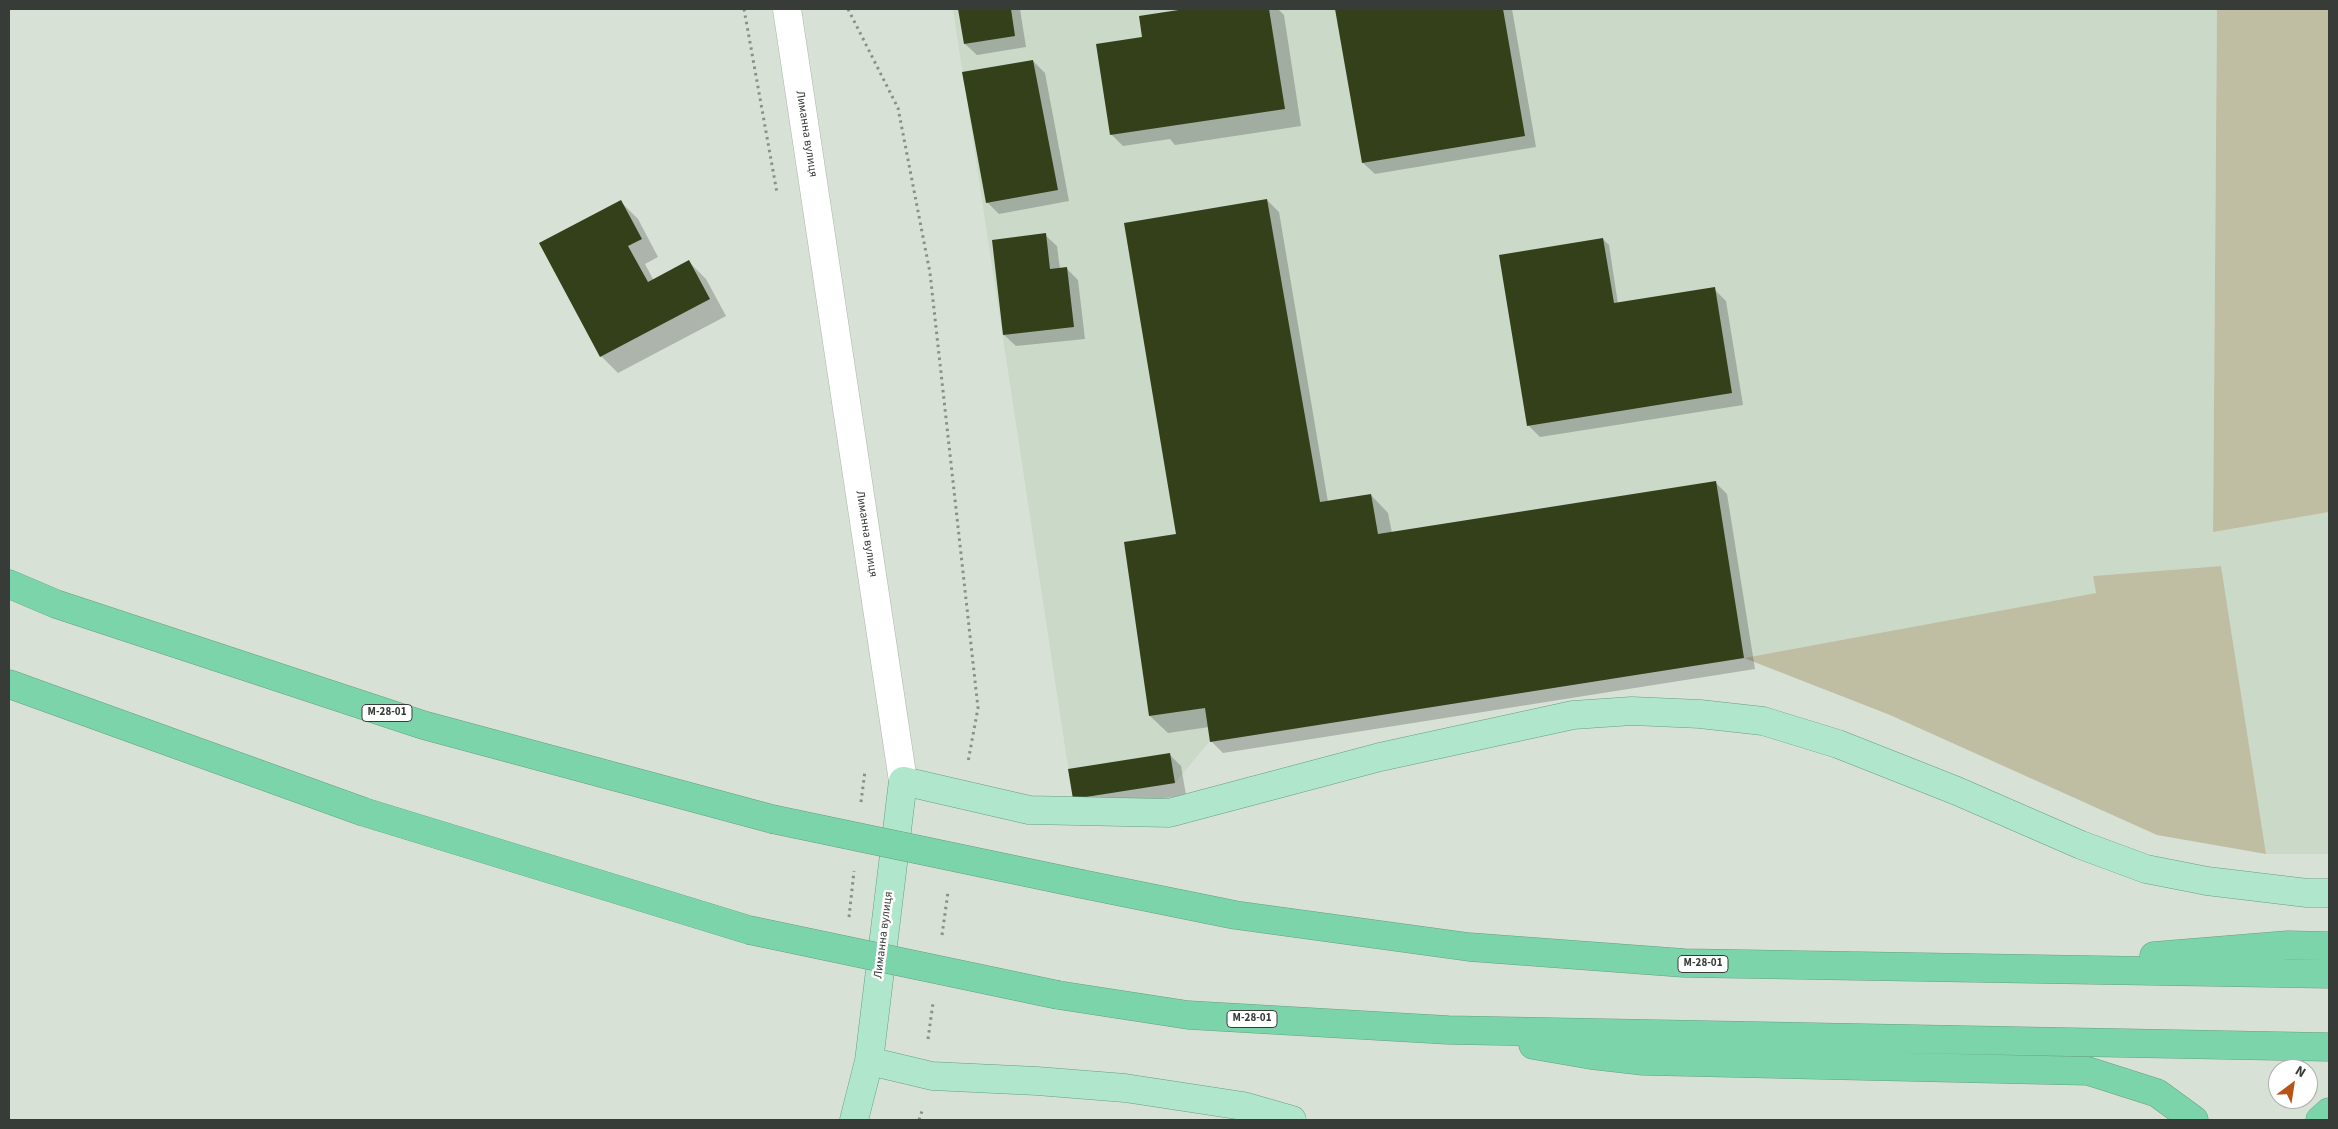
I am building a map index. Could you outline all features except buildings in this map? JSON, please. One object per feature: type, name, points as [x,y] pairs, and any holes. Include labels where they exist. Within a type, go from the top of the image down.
[{"type":"highway","name":"М-28-01","points":[[9,584],[56,604],[423,725],[772,819],[1235,916],[1469,947],[1684,963],[2329,974]]},
{"type":"highway","name":"М-28-01","points":[[9,684],[364,812],[748,930],[1058,995],[1188,1015],[1448,1030],[2329,1047]]},
{"type":"highway","points":[[2009,970],[2288,945],[2329,946]]},
{"type":"highway","points":[[1448,1030],[1591,1055],[1644,1061],[2088,1071],[2158,1093],[2194,1120]]},
{"type":"highway","points":[[2320,1120],[2329,1112]]},
{"type":"main road","points":[[902,782],[1028,810],[1169,813],[1380,757],[1573,715],[1632,711],[1700,714],[1763,721],[1838,744],[2081,845],[2146,869],[2207,881],[2307,893],[2329,893]]},
{"type":"main road","name":"Лиманна вулиця","points":[[854,1120],[869,1061],[902,782]]},
{"type":"main road","points":[[869,1061],[932,1076],[1037,1080],[1135,1090],[1243,1106],[1292,1120]]},
{"type":"street","name":"Лиманна вулиця","points":[[787,9],[902,782]]},
{"type":"path","points":[[744,9],[779,202]]},
{"type":"path","points":[[848,9],[898,108],[930,272],[978,708],[962,795]]},
{"type":"path","points":[[861,805],[865,766]]},
{"type":"path","points":[[848,922],[855,864]]},
{"type":"path","points":[[941,943],[950,884]]},
{"type":"path","points":[[927,1042],[933,1002]]},
{"type":"shaded area","points":[[953,9],[2217,9],[2213,531],[2329,512],[2329,854],[2266,854],[2221,566],[2093,576],[2096,593],[1744,658],[1210,741],[1175,783],[1073,799]]},
{"type":"shaded area","points":[[2217,9],[2329,9],[2329,512],[2213,532]]},
{"type":"shaded area","points":[[2221,566],[2266,854],[2157,835],[1890,715],[1744,658],[2096,593],[2093,576]]}]
